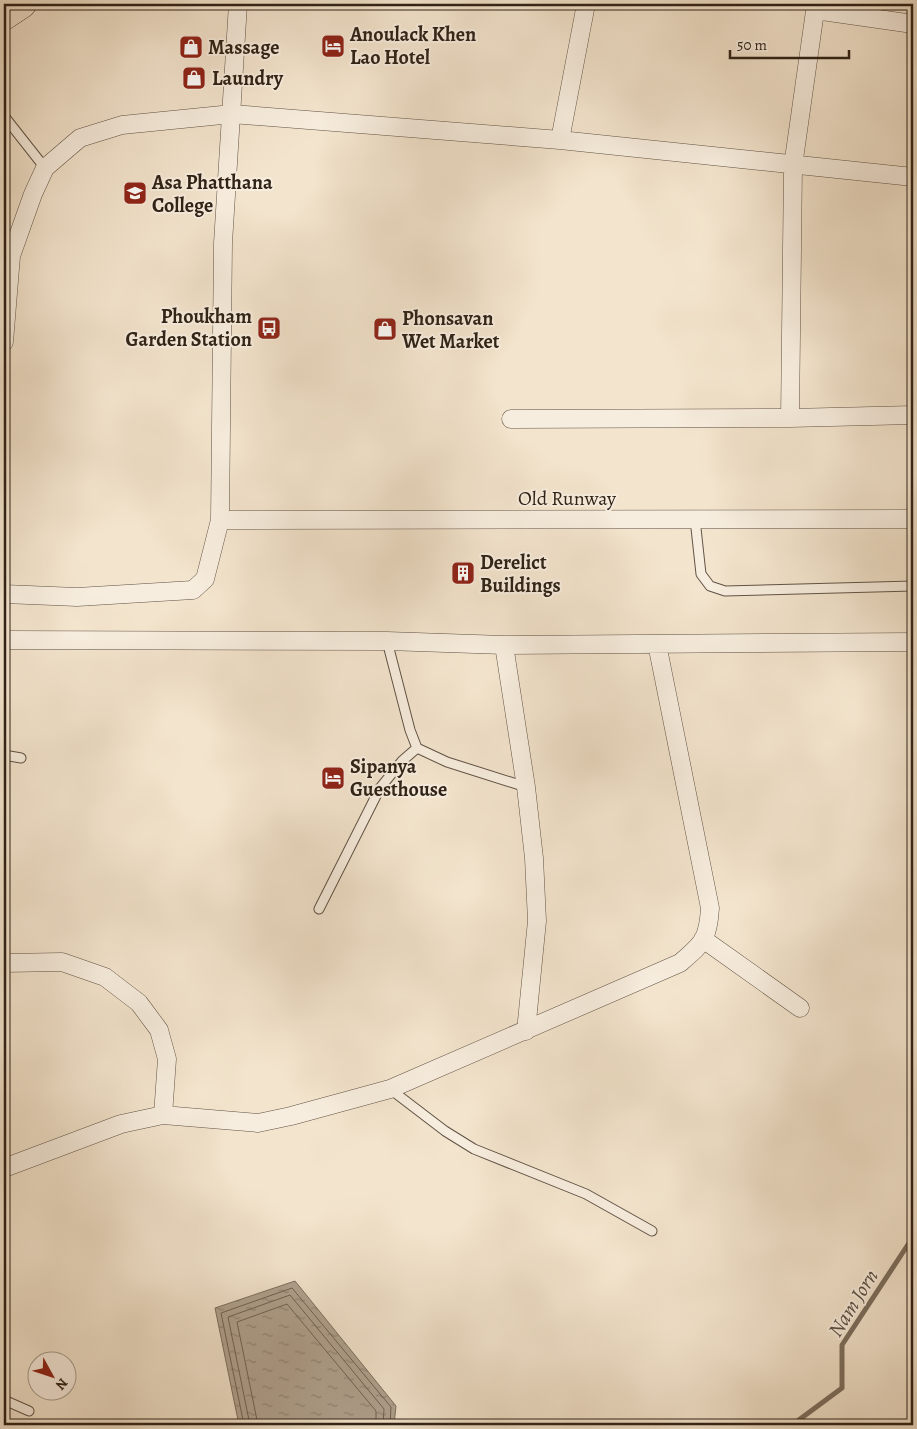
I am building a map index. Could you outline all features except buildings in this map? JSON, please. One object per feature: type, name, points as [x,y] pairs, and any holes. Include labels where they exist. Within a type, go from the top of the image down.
[{"type":"highway","points":[[4,16],[22,4]]},
{"type":"street","points":[[4,594],[77,597],[193,590],[205,579],[220,520],[223,243],[238,4]]},
{"type":"street","points":[[560,140],[586,4]]},
{"type":"street","points":[[790,418],[793,166],[815,7],[913,24]]},
{"type":"street","points":[[4,342],[11,256],[33,194],[46,168],[80,138],[122,125],[232,114],[560,140],[913,178]]},
{"type":"street","points":[[510,418],[790,418],[913,415]]},
{"type":"street","name":"Old Runway","points":[[220,520],[913,519]]},
{"type":"street","points":[[4,640],[387,642],[504,645],[913,642]]},
{"type":"street","points":[[4,1168],[121,1124],[162,1115],[258,1123],[390,1089],[680,963],[700,945],[709,928],[710,908],[657,644]]},
{"type":"street","points":[[504,645],[526,787],[534,858],[537,921],[526,1031]]},
{"type":"street","points":[[703,939],[800,1008]]},
{"type":"street","points":[[4,963],[62,962],[105,977],[139,1003],[159,1030],[167,1059],[162,1115]]},
{"type":"lane","points":[[4,116],[46,168]]},
{"type":"lane","points":[[695,519],[701,574],[710,586],[725,591],[913,586]]},
{"type":"lane","points":[[387,642],[410,730],[417,748],[447,762],[526,787]]},
{"type":"lane","points":[[319,909],[380,788],[402,761],[417,748]]},
{"type":"lane","points":[[4,755],[21,758]]},
{"type":"lane","points":[[390,1089],[445,1131],[474,1149],[586,1194],[652,1231]]},
{"type":"lane","points":[[4,1400],[29,1411]]},
{"type":"water","points":[[295,1281],[396,1406],[394,1425],[239,1425],[215,1308]]},
{"type":"waterway","name":"Nam Jorn","points":[[792,1425],[842,1388],[842,1345],[913,1239]]},
{"type":"place","name":"Anoulack Khen Lao Hotel","points":[[333,46]]},
{"type":"place","name":"Massage","points":[[191,47]]},
{"type":"place","name":"Laundry","points":[[194,78]]},
{"type":"place","name":"Asa Phatthana College","points":[[135,193]]},
{"type":"place","name":"Phoukham Garden Station","points":[[269,328]]},
{"type":"place","name":"Phonsavan Wet Market","points":[[385,329]]},
{"type":"place","name":"Derelict Buildings","points":[[463,573]]},
{"type":"place","name":"Sipanya Guesthouse","points":[[333,778]]}]
